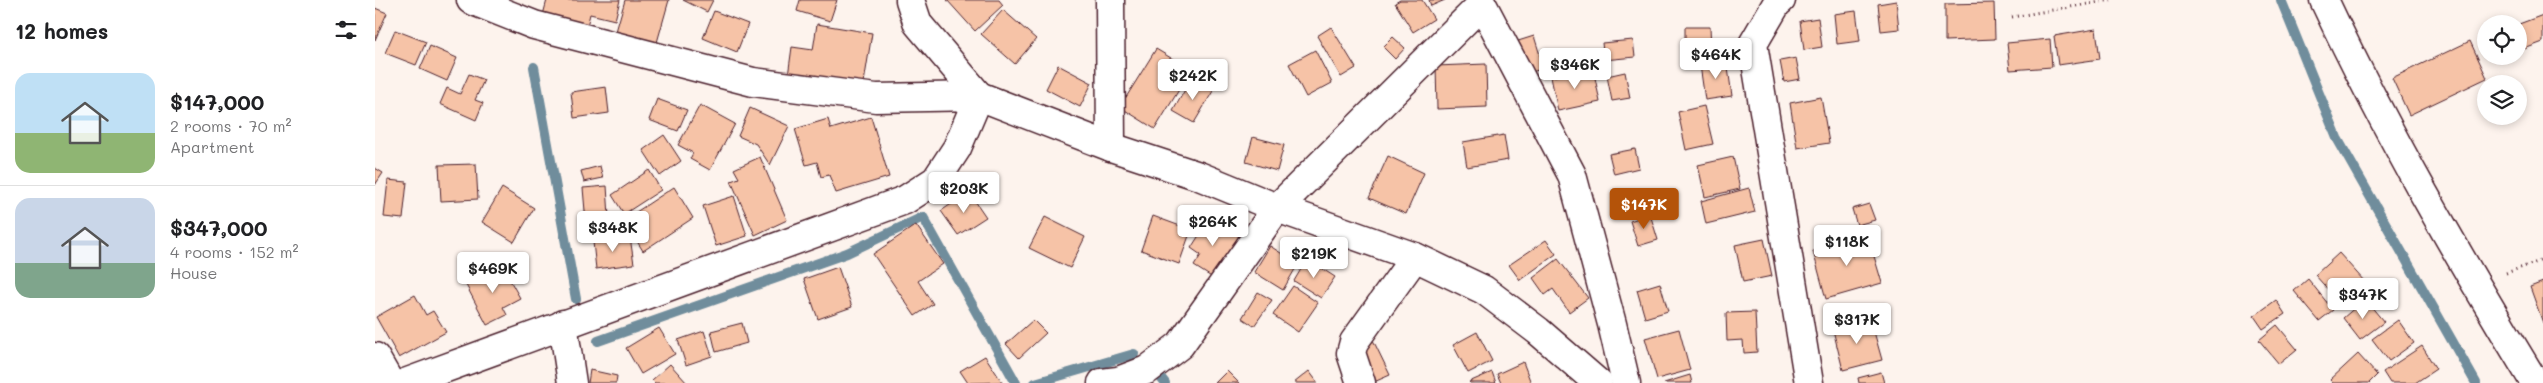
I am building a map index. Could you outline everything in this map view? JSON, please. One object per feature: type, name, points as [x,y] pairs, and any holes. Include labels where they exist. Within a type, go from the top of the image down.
[{"type":"street","points":[[471,0],[533,25],[753,82],[876,98],[979,96],[1111,147],[1199,176],[1277,208],[1415,257],[1484,290],[1538,331],[1598,383]]},
{"type":"street","points":[[910,0],[918,24],[979,96]]},
{"type":"street","points":[[1110,0],[1111,147]]},
{"type":"street","points":[[1781,0],[1777,3],[1753,44],[1809,383]]},
{"type":"street","points":[[2324,0],[2363,83],[2421,191],[2535,383]]},
{"type":"street","points":[[1102,383],[1118,381],[1147,370],[1180,345],[1277,208],[1480,2],[1572,175],[1626,383]]},
{"type":"street","points":[[405,383],[905,200],[936,180],[957,148],[979,96]]},
{"type":"street","points":[[1361,383],[1351,353],[1354,342],[1415,257]]},
{"type":"street","points":[[563,324],[573,383]]},
{"type":"street","points":[[375,357],[390,383]]},
{"type":"path","points":[[2012,17],[2111,0]]},
{"type":"building","points":[[547,0],[620,0],[615,20],[590,14],[587,26],[543,15]]},
{"type":"building","points":[[625,0],[669,0],[656,46],[615,35]]},
{"type":"building","points":[[683,0],[713,0],[707,12]]},
{"type":"building","points":[[800,0],[837,0],[830,21],[797,11]]},
{"type":"building","points":[[947,0],[999,0],[1003,5],[975,31]]},
{"type":"building","points":[[1400,0],[1422,0],[1434,19],[1413,32],[1395,3]]},
{"type":"building","points":[[1429,0],[1445,0],[1431,6]]},
{"type":"building","points":[[1896,1],[1899,29],[1881,31],[1878,4]]},
{"type":"building","points":[[1994,3],[1995,39],[1945,41],[1945,4]]},
{"type":"building","points":[[375,8],[387,13],[375,40]]},
{"type":"building","points":[[1003,10],[1036,39],[1015,64],[981,34]]},
{"type":"building","points":[[714,11],[748,24],[737,52],[703,38]]},
{"type":"building","points":[[1856,11],[1860,41],[1837,44],[1834,14]]},
{"type":"building","points":[[2543,15],[2543,42],[2527,48],[2527,21]]},
{"type":"building","points":[[1818,18],[1822,47],[1804,50],[1800,21]]},
{"type":"building","points":[[817,24],[872,33],[863,89],[788,76],[792,47],[813,50]]},
{"type":"building","points":[[1331,27],[1356,68],[1341,77],[1317,36]]},
{"type":"building","points":[[1685,27],[1710,27],[1711,49],[1685,50]]},
{"type":"building","points":[[2096,29],[2100,59],[2058,65],[2054,36]]},
{"type":"building","points":[[395,30],[426,42],[416,65],[385,53]]},
{"type":"building","points":[[1534,36],[1544,68],[1526,74],[1515,42]]},
{"type":"building","points":[[1393,37],[1405,48],[1395,59],[1383,47]]},
{"type":"building","points":[[2050,39],[2052,67],[2010,70],[2007,43]]},
{"type":"building","points":[[1633,40],[1635,57],[1604,60],[1602,43]]},
{"type":"building","points":[[2470,41],[2477,56],[2477,65],[2481,65],[2486,75],[2477,75],[2477,83],[2409,115],[2392,78]]},
{"type":"building","points":[[430,46],[457,58],[447,81],[420,69]]},
{"type":"building","points":[[1156,49],[1191,70],[1155,129],[1120,107]]},
{"type":"building","points":[[1315,50],[1332,83],[1306,97],[1289,64]]},
{"type":"building","points":[[1796,58],[1800,79],[1784,82],[1780,61]]},
{"type":"building","points":[[1727,61],[1732,96],[1705,100],[1700,65]]},
{"type":"building","points":[[1486,64],[1487,107],[1437,109],[1436,66]]},
{"type":"building","points":[[1058,65],[1092,83],[1080,107],[1046,89]]},
{"type":"building","points":[[1593,68],[1600,102],[1558,111],[1551,77]]},
{"type":"building","points":[[1625,72],[1630,98],[1612,101],[1607,76]]},
{"type":"building","points":[[469,74],[484,80],[475,100],[483,103],[476,120],[440,104],[447,88],[460,94]]},
{"type":"building","points":[[1191,79],[1213,91],[1194,123],[1173,111]]},
{"type":"building","points":[[606,87],[609,113],[574,118],[571,92]]},
{"type":"building","points":[[1821,97],[1829,143],[1797,148],[1790,103]]},
{"type":"building","points":[[657,99],[687,110],[678,131],[649,120]]},
{"type":"building","points":[[700,105],[735,124],[710,170],[690,159],[693,153],[678,145]]},
{"type":"building","points":[[1704,106],[1713,144],[1686,150],[1678,112]]},
{"type":"building","points":[[750,108],[789,126],[770,165],[756,144],[738,136]]},
{"type":"building","points":[[871,117],[889,177],[836,193],[829,175],[821,177],[817,162],[806,165],[795,129],[828,119],[831,129]]},
{"type":"building","points":[[664,135],[681,161],[660,176],[643,150]]},
{"type":"building","points":[[1504,135],[1508,160],[1467,167],[1463,142]]},
{"type":"building","points":[[1253,137],[1284,145],[1277,171],[1246,162]]},
{"type":"building","points":[[1635,149],[1639,168],[1614,174],[1609,154]]},
{"type":"building","points":[[1388,156],[1424,173],[1406,214],[1369,198]]},
{"type":"building","points":[[760,157],[787,220],[755,235],[731,181],[739,178],[734,169]]},
{"type":"building","points":[[1733,157],[1740,189],[1705,197],[1698,165]]},
{"type":"building","points":[[476,164],[478,199],[441,201],[439,165]]},
{"type":"building","points":[[600,166],[603,178],[584,182],[581,171]]},
{"type":"building","points":[[375,168],[383,173],[375,185]]},
{"type":"building","points":[[649,170],[661,190],[624,214],[612,195]]},
{"type":"building","points":[[388,180],[407,182],[403,219],[384,217]]},
{"type":"building","points":[[607,186],[610,232],[587,234],[583,188]]},
{"type":"building","points":[[674,187],[693,218],[643,251],[624,220]]},
{"type":"building","points":[[502,188],[534,208],[514,242],[482,222]]},
{"type":"building","points":[[1749,188],[1755,212],[1706,224],[1701,201]]},
{"type":"building","points":[[969,192],[986,217],[958,235],[941,211]]},
{"type":"building","points":[[734,196],[747,236],[716,246],[703,206]]},
{"type":"building","points":[[1869,204],[1875,220],[1857,225],[1852,209]]},
{"type":"building","points":[[1650,214],[1658,240],[1638,246],[1630,221]]},
{"type":"building","points":[[1153,216],[1191,230],[1179,264],[1141,250]]},
{"type":"building","points":[[1045,217],[1085,237],[1070,268],[1029,248]]},
{"type":"building","points":[[1210,218],[1239,236],[1213,278],[1194,266],[1201,255],[1191,248]]},
{"type":"building","points":[[916,225],[943,264],[918,281],[933,304],[915,316],[873,254]]},
{"type":"building","points":[[1868,236],[1882,283],[1826,299],[1813,251]]},
{"type":"building","points":[[630,237],[634,264],[596,269],[593,242]]},
{"type":"building","points":[[1764,239],[1772,276],[1743,282],[1735,245]]},
{"type":"building","points":[[1546,240],[1556,254],[1520,280],[1509,265]]},
{"type":"building","points":[[1270,246],[1298,264],[1283,290],[1254,272]]},
{"type":"building","points":[[2339,253],[2365,282],[2341,304],[2315,275]]},
{"type":"building","points":[[1307,259],[1335,277],[1321,298],[1294,281]]},
{"type":"building","points":[[1558,259],[1588,298],[1569,312],[1553,289],[1545,295],[1533,278]]},
{"type":"building","points":[[502,266],[520,298],[503,307],[507,315],[487,325],[466,285]]},
{"type":"building","points":[[838,267],[852,307],[818,319],[804,279]]},
{"type":"building","points":[[2308,279],[2333,310],[2319,321],[2294,291]]},
{"type":"building","points":[[2543,282],[2543,323],[2530,287]]},
{"type":"building","points":[[1660,283],[1668,311],[1645,318],[1637,290]]},
{"type":"building","points":[[1293,286],[1318,303],[1298,332],[1273,315]]},
{"type":"building","points":[[1258,292],[1272,300],[1254,326],[1242,318]]},
{"type":"building","points":[[415,295],[426,315],[433,311],[446,332],[399,358],[376,317]]},
{"type":"building","points":[[2365,299],[2384,322],[2360,340],[2343,318]]},
{"type":"building","points":[[2276,300],[2285,314],[2263,329],[2254,316]]},
{"type":"building","points":[[1755,312],[1757,352],[1744,353],[1743,340],[1727,341],[1726,313]]},
{"type":"building","points":[[1033,320],[1046,333],[1019,358],[1006,344]]},
{"type":"building","points":[[2398,320],[2414,343],[2389,361],[2372,339]]},
{"type":"building","points":[[1871,321],[1882,360],[1843,370],[1833,330]]},
{"type":"building","points":[[742,323],[747,343],[716,352],[711,331]]},
{"type":"building","points":[[2277,325],[2297,349],[2279,364],[2259,340]]},
{"type":"building","points":[[659,328],[675,354],[641,374],[626,348]]},
{"type":"building","points":[[1679,329],[1690,370],[1657,379],[1645,338]]},
{"type":"building","points":[[704,331],[712,356],[686,365],[678,340]]},
{"type":"building","points":[[1477,332],[1492,361],[1468,373],[1453,345]]},
{"type":"building","points":[[1373,340],[1390,375],[1374,382],[1358,348]]},
{"type":"building","points":[[2422,346],[2436,369],[2415,383],[2390,383],[2383,372]]},
{"type":"building","points":[[2358,354],[2377,375],[2369,383],[2333,383],[2330,380]]},
{"type":"building","points":[[985,356],[1002,382],[968,383],[960,371]]},
{"type":"building","points":[[1523,362],[1531,383],[1501,383],[1497,374]]},
{"type":"building","points":[[670,364],[687,383],[655,383],[652,380]]},
{"type":"building","points":[[590,370],[617,376],[616,383],[588,383]]},
{"type":"building","points":[[1227,371],[1239,383],[1215,383]]},
{"type":"building","points":[[1309,371],[1318,383],[1294,383]]},
{"type":"building","points":[[1492,372],[1496,383],[1469,382]]},
{"type":"building","points":[[1881,372],[1884,383],[1859,383],[1858,378]]},
{"type":"building","points":[[1690,375],[1692,383],[1664,383]]},
{"type":"waterway","points":[[2281,0],[2337,138],[2476,383]]},
{"type":"waterway","points":[[534,67],[576,299]]},
{"type":"waterway","points":[[598,341],[847,253],[923,217],[1016,383]]},
{"type":"waterway","points":[[1035,383],[1134,354]]},
{"type":"waterway","points":[[1161,378],[1165,383]]}]
